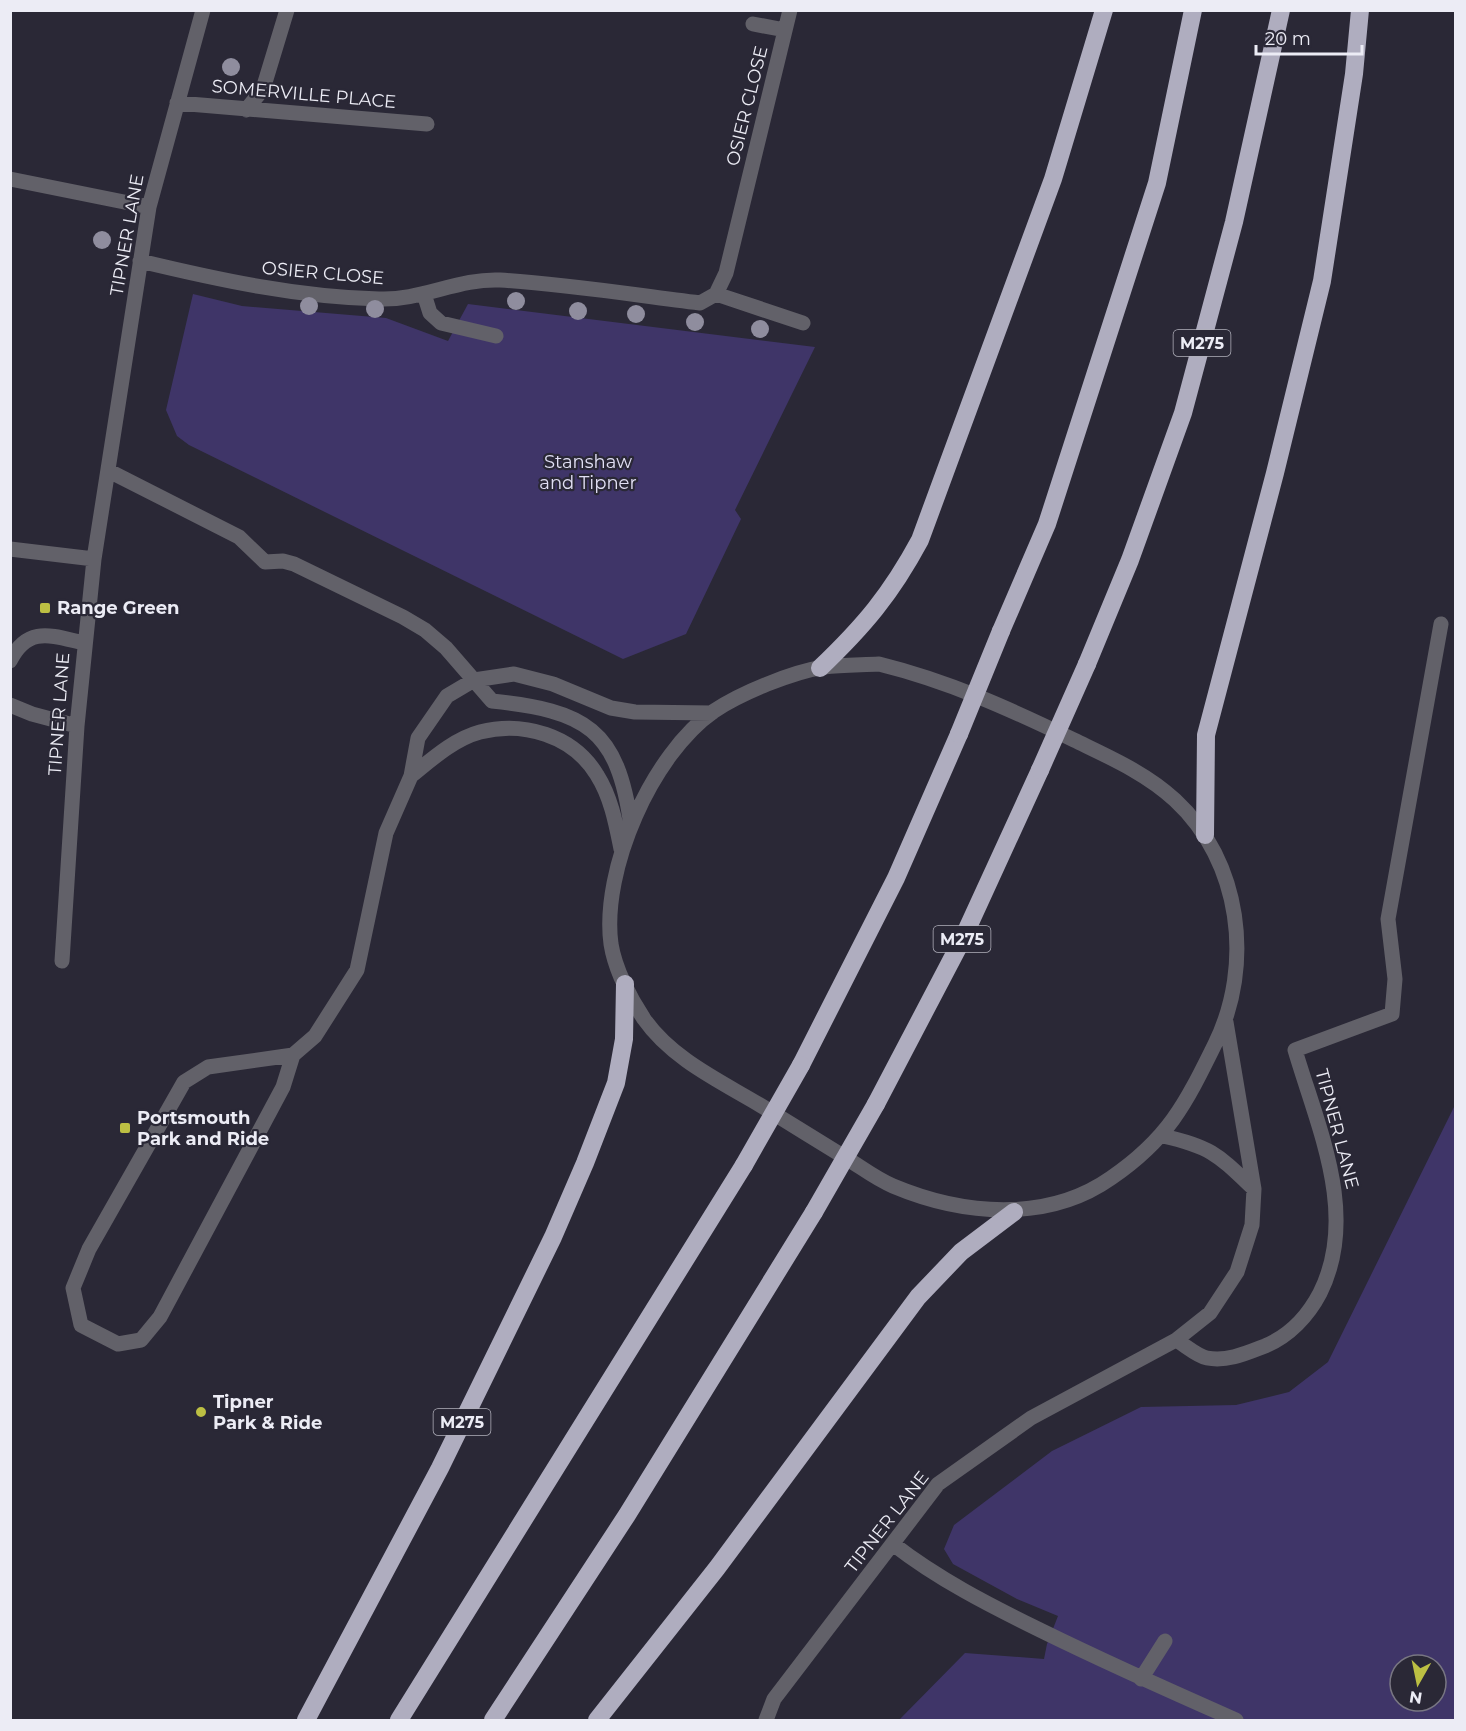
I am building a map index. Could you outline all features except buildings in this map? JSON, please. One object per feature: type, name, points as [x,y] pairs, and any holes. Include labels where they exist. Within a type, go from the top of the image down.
[{"type":"highway","points":[[820,668],[875,612],[899,579],[920,540],[1053,179],[1104,10]]},
{"type":"highway","points":[[399,1720],[744,1165],[801,1065],[896,878],[959,735],[1047,524],[1157,183],[1193,10]]},
{"type":"highway","name":"M275","points":[[493,1720],[627,1515],[814,1212],[876,1104],[963,938],[1087,664],[1130,560],[1183,413],[1234,222],[1281,10]]},
{"type":"highway","points":[[1205,835],[1206,735],[1275,473],[1322,280],[1354,74],[1360,10]]},
{"type":"highway","name":"M275","points":[[306,1720],[440,1468],[553,1237],[585,1163],[616,1083],[624,1039],[624,984]]},
{"type":"highway","points":[[597,1720],[717,1568],[918,1297],[961,1252],[1014,1212]]},
{"type":"street","name":"TIPNER LANE","points":[[63,961],[77,726],[94,559],[149,207],[203,10]]},
{"type":"street","points":[[246,110],[263,89],[278,48],[287,10]]},
{"type":"street","name":"OSIER CLOSE","points":[[140,261],[244,286],[380,299],[424,294],[461,284],[498,280],[700,303],[716,294],[726,273],[790,10]]},
{"type":"street","name":"OSIER CLOSE","points":[[753,24],[785,30]]},
{"type":"street","name":"SOMERVILLE PLACE","points":[[177,103],[427,124]]},
{"type":"street","points":[[10,179],[149,207]]},
{"type":"street","points":[[424,294],[430,313],[441,324],[496,336]]},
{"type":"street","points":[[716,294],[803,323]]},
{"type":"street","points":[[109,471],[239,537],[265,562],[283,561],[294,564],[403,616],[446,648],[492,701],[539,706],[569,715],[596,734],[613,756],[627,791],[632,826]]},
{"type":"street","points":[[10,549],[94,559]]},
{"type":"street","name":"TIPNER LANE","points":[[1176,1340],[1206,1358],[1236,1357],[1278,1340],[1310,1311],[1328,1277],[1338,1232],[1334,1181],[1295,1050],[1392,1014],[1395,980],[1388,919],[1441,624]]},
{"type":"street","points":[[10,661],[16,650],[30,636],[48,635],[84,643]]},
{"type":"street","points":[[879,664],[928,676],[1006,707],[1146,777],[1177,802],[1205,835],[1232,897],[1238,950],[1235,989],[1226,1022],[1192,1091],[1163,1136],[1137,1160],[1096,1188],[1053,1205],[1014,1212],[939,1202],[890,1185],[675,1053],[645,1021],[624,984],[611,946],[612,894],[621,849],[642,803],[679,745],[712,713],[765,686],[820,668],[879,664]]},
{"type":"street","points":[[293,1055],[208,1067],[184,1082],[88,1249],[73,1288],[81,1325],[118,1344],[141,1340],[160,1317],[283,1088],[293,1055],[315,1036],[357,970],[386,833],[411,776],[418,738],[447,696],[474,680],[514,674],[554,684],[611,708],[635,712],[712,713]]},
{"type":"street","points":[[10,705],[32,714],[77,726]]},
{"type":"street","points":[[411,776],[446,748],[479,732],[516,727],[548,735],[573,748],[597,774],[613,813],[621,849]]},
{"type":"street","name":"TIPNER LANE","points":[[766,1720],[774,1699],[938,1484],[1031,1418],[1176,1340],[1210,1313],[1238,1272],[1252,1225],[1254,1189],[1226,1022]]},
{"type":"street","points":[[1163,1136],[1196,1144],[1218,1154],[1254,1189]]},
{"type":"street","points":[[894,1544],[920,1565],[999,1609],[1141,1679],[1236,1720]]},
{"type":"street","points":[[1141,1679],[1166,1641]]},
{"type":"green space","name":"Stanshaw and Tipner","points":[[193,294],[242,306],[386,318],[448,341],[468,304],[815,347],[735,510],[741,519],[686,634],[623,659],[189,445],[177,436],[166,410]]},
{"type":"green space","points":[[1455,1105],[1455,1720],[899,1720],[965,1653],[1044,1659],[1058,1616],[1017,1599],[953,1564],[944,1549],[954,1525],[1052,1451],[1141,1407],[1236,1405],[1289,1392],[1328,1362]]},
{"type":"place","name":"Range Green","points":[[45,608]]},
{"type":"place","name":"Portsmouth Park and Ride","points":[[125,1128]]},
{"type":"place","name":"Tipner Park & Ride","points":[[201,1412]]}]
